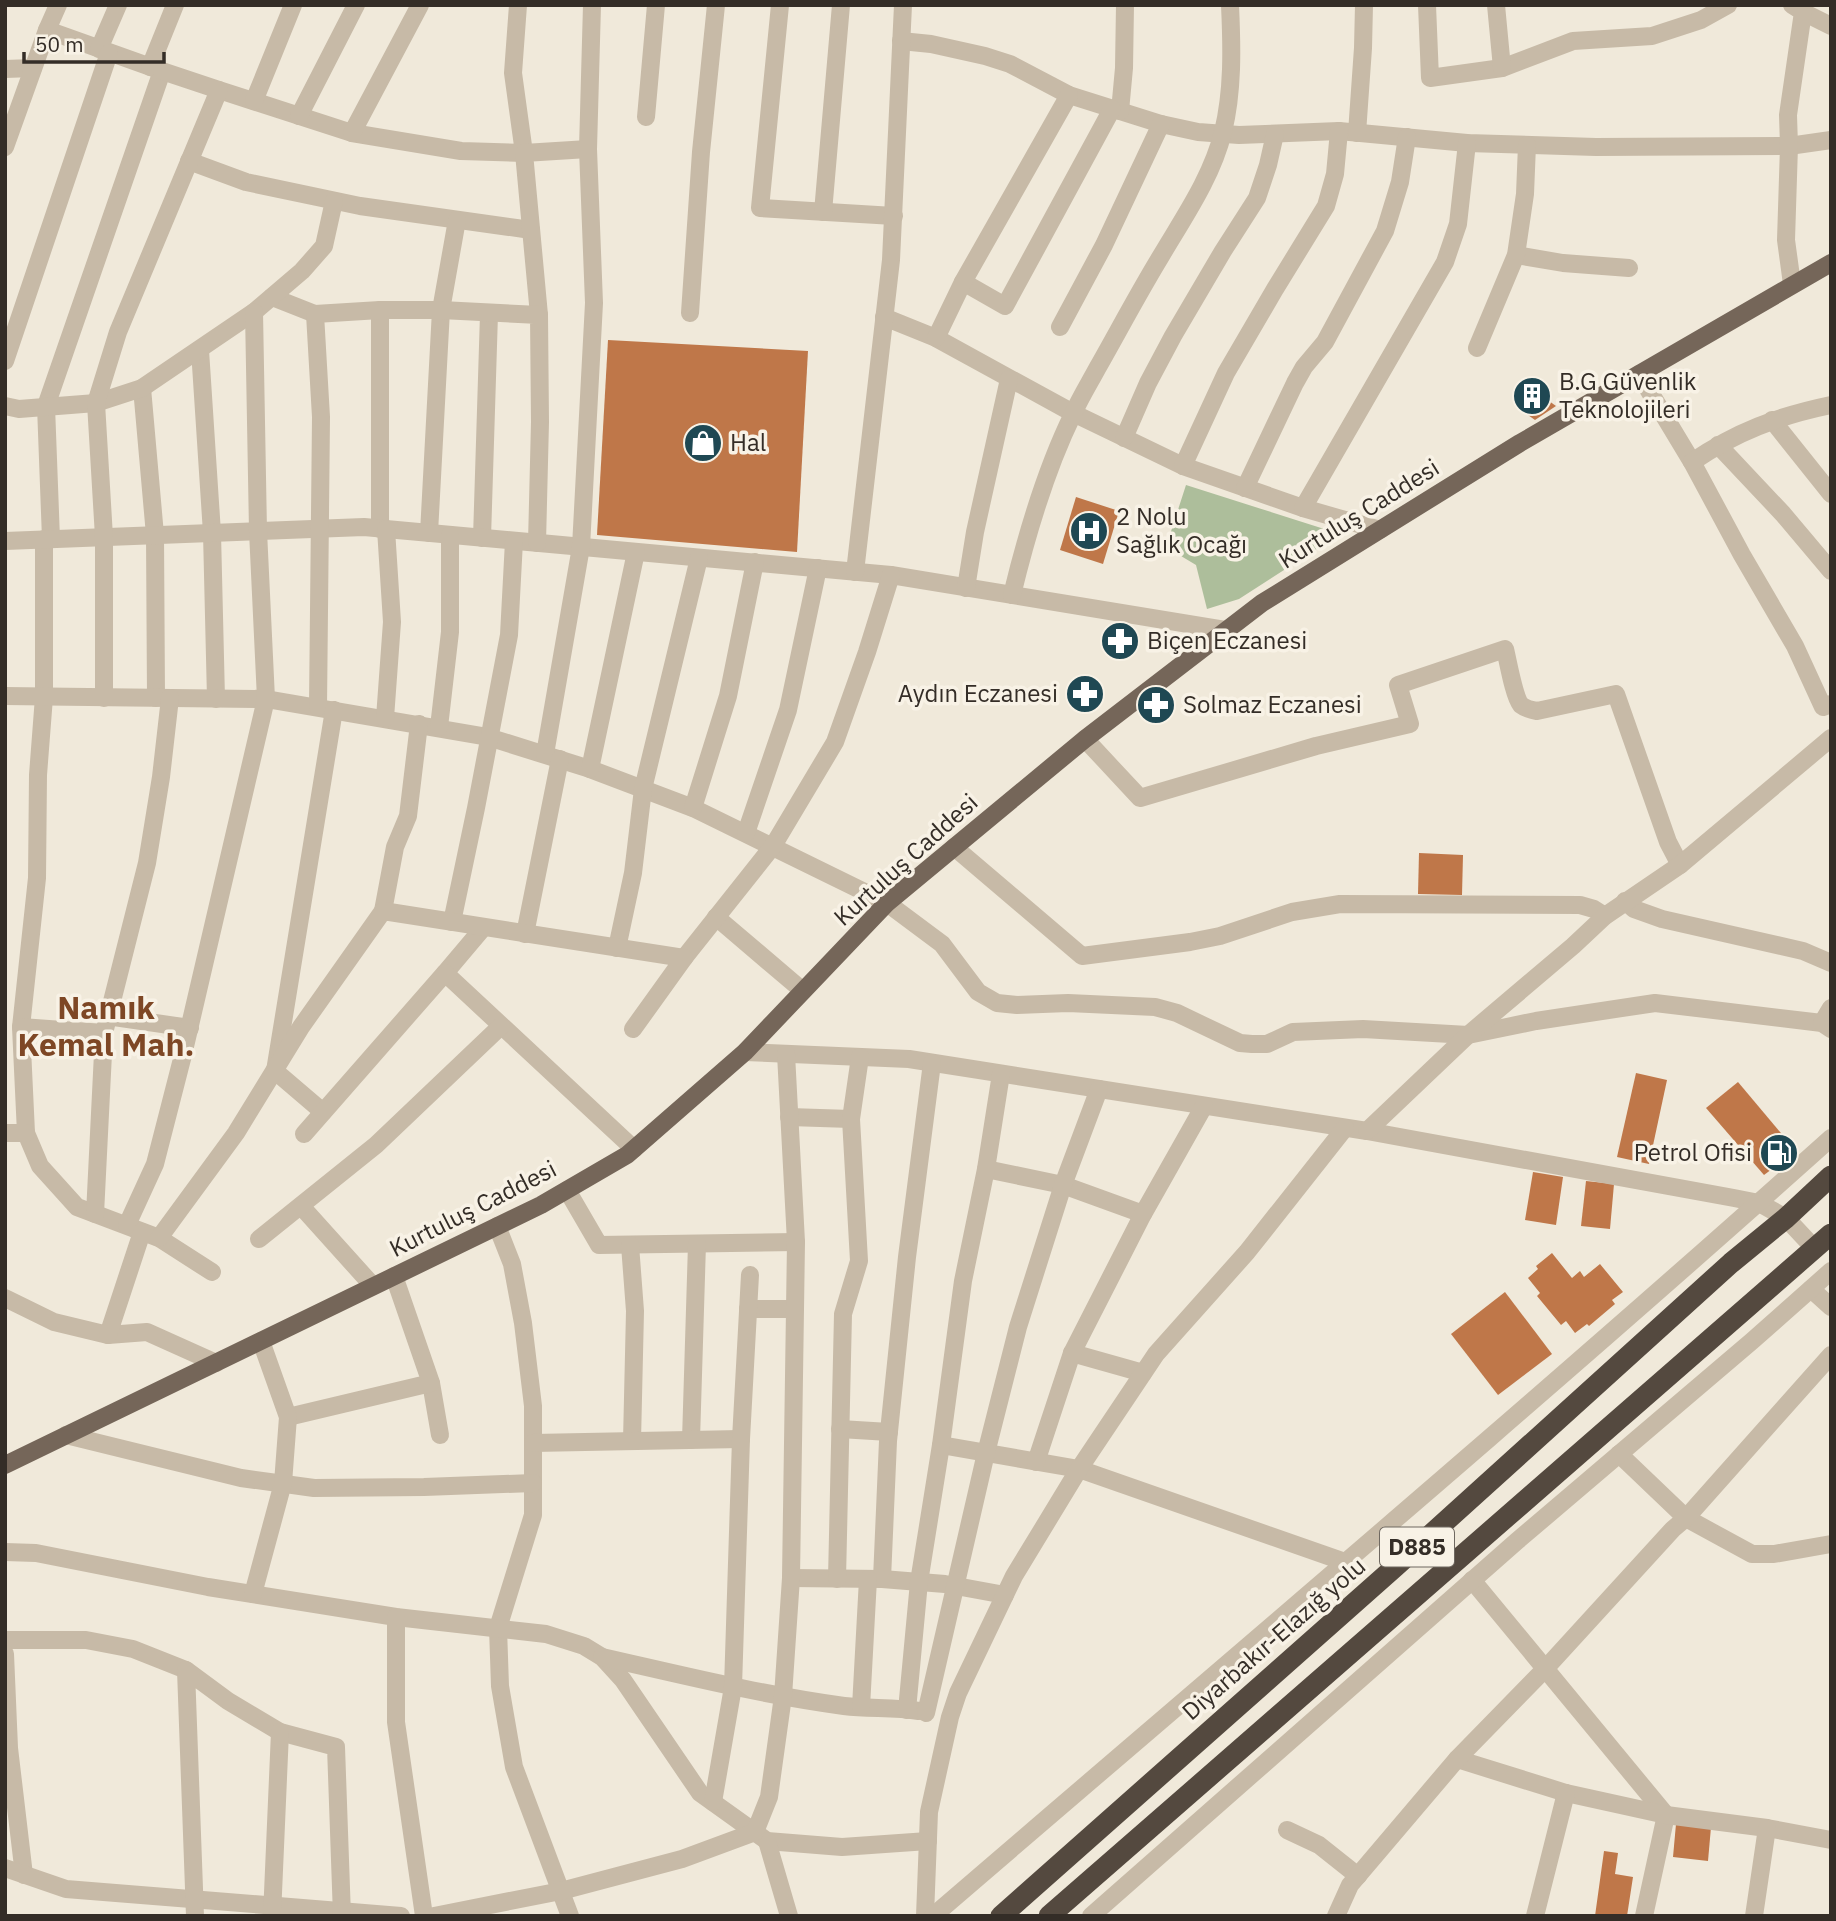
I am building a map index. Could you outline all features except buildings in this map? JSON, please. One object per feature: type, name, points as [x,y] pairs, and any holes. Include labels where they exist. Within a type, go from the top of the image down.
[{"type":"highway","name":"Diyarbakır-Elazığ yolu","points":[[1001,1916],[1831,1176]]},
{"type":"highway","name":"D885","points":[[1049,1916],[1823,1241]]},
{"type":"main road","name":"Kurtuluş Caddesi","points":[[5,1465],[497,1226],[627,1155],[745,1052],[887,903],[1085,739],[1225,630],[1262,603],[1520,443],[1831,263]]},
{"type":"street","points":[[5,147],[58,5]]},
{"type":"street","points":[[5,361],[118,5]]},
{"type":"street","points":[[174,5],[156,69],[46,406],[48,539],[44,697],[38,775],[37,878],[14,1008],[20,1027],[26,1133],[40,1166],[77,1207],[143,1232],[212,1272]]},
{"type":"street","points":[[254,101],[293,5]]},
{"type":"street","points":[[299,116],[356,5]]},
{"type":"street","points":[[352,133],[420,5]]},
{"type":"street","points":[[518,5],[513,73],[524,153],[539,315],[537,543]]},
{"type":"street","points":[[525,934],[582,547],[594,303],[588,149],[592,5]]},
{"type":"street","points":[[646,117],[656,5]]},
{"type":"street","points":[[690,313],[701,152],[716,5]]},
{"type":"street","points":[[780,5],[760,208],[894,216]]},
{"type":"street","points":[[822,212],[841,5]]},
{"type":"street","points":[[855,572],[894,216],[903,5]]},
{"type":"street","points":[[963,282],[1005,306],[1116,110],[1124,68],[1125,5]]},
{"type":"street","points":[[1012,595],[1042,490],[1073,413],[1128,311],[1199,192],[1223,134],[1231,76],[1230,5]]},
{"type":"street","points":[[1357,133],[1364,5]]},
{"type":"street","points":[[1427,5],[1430,78],[1502,68],[1573,41],[1652,36],[1701,20],[1728,5]]},
{"type":"street","points":[[1496,5],[1502,68]]},
{"type":"street","points":[[1792,284],[1786,240],[1789,100],[1797,9],[1831,26]]},
{"type":"street","points":[[47,30],[352,133],[461,151],[524,153],[588,149]]},
{"type":"street","points":[[901,41],[961,50],[1010,64],[1069,95],[1161,124],[1198,132],[1275,134],[1339,131],[1467,144],[1596,148],[1789,146],[1831,140]]},
{"type":"street","points":[[5,69],[33,68]]},
{"type":"street","points":[[104,698],[104,537],[96,403],[118,332],[219,90]]},
{"type":"street","points":[[936,338],[963,282],[1069,95]]},
{"type":"street","points":[[1060,327],[1104,245],[1161,124]]},
{"type":"street","points":[[1183,466],[1226,373],[1326,206],[1335,174],[1339,131]]},
{"type":"street","points":[[1124,438],[1148,383],[1173,336],[1257,198],[1275,134]]},
{"type":"street","points":[[1245,488],[1295,383],[1304,367],[1325,342],[1385,231],[1401,182],[1407,138]]},
{"type":"street","points":[[1303,508],[1445,262],[1458,224],[1467,144]]},
{"type":"street","points":[[1477,348],[1516,255],[1525,194],[1527,145]]},
{"type":"street","points":[[189,162],[246,182],[334,201],[531,230]]},
{"type":"street","points":[[5,406],[19,409],[96,403],[142,388],[254,312],[302,271],[324,246],[334,201]]},
{"type":"street","points":[[429,533],[441,310],[457,220]]},
{"type":"street","points":[[1516,255],[1563,263],[1629,268]]},
{"type":"street","points":[[272,297],[315,314],[441,310],[539,315]]},
{"type":"street","points":[[380,310],[383,529],[392,622],[385,718]]},
{"type":"street","points":[[108,1335],[143,1232],[155,1164],[190,1028],[265,699],[258,531],[254,312]]},
{"type":"street","points":[[275,1071],[326,709],[321,417],[315,314]]},
{"type":"street","points":[[482,538],[489,314]]},
{"type":"street","points":[[884,317],[936,338],[1073,413],[1183,466],[1303,508],[1380,530]]},
{"type":"street","points":[[200,350],[212,533],[216,699]]},
{"type":"street","points":[[1639,374],[1796,646],[1822,707],[1831,704]]},
{"type":"street","points":[[966,588],[975,532],[1009,379]]},
{"type":"street","points":[[95,1214],[106,1025],[147,863],[161,777],[163,698],[155,535],[142,388]]},
{"type":"street","points":[[1692,462],[1718,445],[1772,419],[1831,405]]},
{"type":"street","points":[[1772,419],[1831,494]]},
{"type":"street","points":[[1718,445],[1783,514],[1831,571]]},
{"type":"street","points":[[5,541],[364,527],[891,575],[1225,630]]},
{"type":"street","points":[[439,727],[450,632],[450,535]]},
{"type":"street","points":[[452,922],[477,808],[509,635],[514,541]]},
{"type":"street","points":[[590,769],[636,552]]},
{"type":"street","points":[[617,948],[633,873],[643,789],[699,558]]},
{"type":"street","points":[[693,808],[728,696],[755,562]]},
{"type":"street","points":[[746,833],[788,710],[818,568]]},
{"type":"street","points":[[633,1029],[684,958],[773,846],[835,742],[891,575]]},
{"type":"street","points":[[1085,739],[1140,798],[1316,746],[1410,724],[1398,685],[1505,649],[1517,698],[1520,704],[1531,710],[1616,694],[1668,842],[1680,865]]},
{"type":"street","points":[[5,696],[265,699],[439,727],[488,737],[553,757],[693,808],[887,903],[942,944],[978,992],[997,1003],[1155,1007],[1177,1013],[1240,1043],[1252,1044],[1267,1044],[1293,1032],[1363,1029],[1468,1035],[1536,1021],[1655,1003],[1828,1020]]},
{"type":"street","points":[[143,1232],[236,1133],[301,1027],[383,911],[395,847],[408,816],[419,724]]},
{"type":"street","points":[[1367,1131],[1468,1035],[1605,916],[1680,865],[1831,738]]},
{"type":"street","points":[[954,847],[1082,956],[1190,942],[1232,932],[1292,912],[1340,904],[1580,905],[1605,916]]},
{"type":"street","points":[[1625,901],[1634,909],[1662,919],[1803,951],[1831,963]]},
{"type":"street","points":[[383,911],[684,958]]},
{"type":"street","points":[[716,917],[803,991]]},
{"type":"street","points":[[304,1134],[483,928]]},
{"type":"street","points":[[445,973],[634,1149]]},
{"type":"street","points":[[20,1027],[106,1025],[190,1028]]},
{"type":"street","points":[[259,1239],[376,1145],[501,1026]]},
{"type":"street","points":[[745,1052],[909,1059],[1367,1131],[1759,1203],[1823,1241]]},
{"type":"street","points":[[786,1054],[796,1242],[791,1578],[783,1696],[761,1837],[789,1916]]},
{"type":"street","points":[[837,1579],[844,1314],[859,1261],[851,1119],[860,1057]]},
{"type":"street","points":[[861,1707],[907,1257],[932,1063]]},
{"type":"street","points":[[275,1071],[323,1112]]},
{"type":"street","points":[[907,1710],[919,1582],[963,1281],[986,1169],[1001,1074]]},
{"type":"street","points":[[926,1713],[954,1585],[1018,1327],[1063,1185],[1099,1089]]},
{"type":"street","points":[[1036,1462],[1072,1353],[1143,1214],[1204,1106]]},
{"type":"street","points":[[789,1117],[851,1119]]},
{"type":"street","points":[[925,1916],[929,1812],[950,1717],[958,1693],[1014,1576],[1079,1469],[1156,1354],[1247,1252],[1345,1128]]},
{"type":"street","points":[[5,1133],[26,1133]]},
{"type":"street","points":[[933,1916],[1345,1562],[1831,1138]]},
{"type":"street","points":[[986,1169],[1063,1185],[1143,1214]]},
{"type":"street","points":[[567,1189],[599,1245],[796,1242]]},
{"type":"street","points":[[300,1206],[373,1286]]},
{"type":"street","points":[[497,1226],[512,1264],[523,1323],[533,1406],[534,1443],[533,1515],[498,1628],[500,1686],[514,1767],[570,1916]]},
{"type":"street","points":[[691,1440],[696,1244]]},
{"type":"street","points":[[630,1245],[635,1311],[632,1441]]},
{"type":"street","points":[[1091,1916],[1472,1580],[1831,1271]]},
{"type":"street","points":[[713,1802],[733,1687],[741,1439],[750,1275]]},
{"type":"street","points":[[394,1276],[431,1383],[439,1435]]},
{"type":"street","points":[[1811,1289],[1831,1307]]},
{"type":"street","points":[[5,1298],[54,1322],[108,1335],[147,1332],[216,1363]]},
{"type":"street","points":[[748,1309],[795,1309]]},
{"type":"street","points":[[253,1594],[283,1483],[288,1417],[261,1341]]},
{"type":"street","points":[[1072,1353],[1143,1373]]},
{"type":"street","points":[[1336,1916],[1350,1885],[1457,1759],[1686,1518],[1831,1356]]},
{"type":"street","points":[[288,1417],[431,1383]]},
{"type":"street","points":[[841,1429],[889,1432]]},
{"type":"street","points":[[66,1435],[241,1478],[314,1488],[533,1483]]},
{"type":"street","points":[[534,1443],[741,1439]]},
{"type":"street","points":[[941,1446],[1079,1469],[1345,1562]]},
{"type":"street","points":[[1619,1454],[1686,1518],[1752,1554],[1774,1554],[1831,1544]]},
{"type":"street","points":[[5,1552],[36,1553],[253,1594],[396,1617],[545,1634],[584,1646],[602,1657],[623,1680],[700,1793],[761,1837]]},
{"type":"street","points":[[791,1578],[919,1582],[954,1585],[1004,1595]]},
{"type":"street","points":[[1472,1580],[1666,1815]]},
{"type":"street","points":[[396,1617],[396,1722],[424,1916]]},
{"type":"street","points":[[5,1640],[86,1640],[133,1649],[186,1671],[228,1701],[280,1732],[336,1747],[342,1913]]},
{"type":"street","points":[[5,1654],[9,1748],[24,1875]]},
{"type":"street","points":[[602,1657],[783,1696],[950,1717]]},
{"type":"street","points":[[186,1671],[195,1908]]},
{"type":"street","points":[[272,1911],[280,1732]]},
{"type":"street","points":[[1457,1759],[1566,1793],[1666,1815],[1767,1828],[1831,1840]]},
{"type":"street","points":[[1535,1916],[1566,1793]]},
{"type":"street","points":[[1644,1916],[1666,1815]]},
{"type":"street","points":[[1754,1916],[1767,1828]]},
{"type":"street","points":[[1287,1830],[1319,1845],[1358,1876]]},
{"type":"street","points":[[434,1916],[561,1891],[761,1837],[842,1847],[928,1841]]},
{"type":"street","points":[[5,1868],[65,1889],[195,1908],[401,1916]]},
{"type":"green space","points":[[1186,485],[1340,534],[1239,599],[1207,609],[1196,565],[1166,547]]},
{"type":"place","name":"B.G Güvenlik Teknolojileri","points":[[1532,396]]},
{"type":"place","name":"Hal","points":[[703,443]]},
{"type":"place","name":"2 Nolu Sağlık Ocağı","points":[[1089,531]]},
{"type":"place","name":"Biçen Eczanesi","points":[[1120,641]]},
{"type":"place","name":"Aydın Eczanesi","points":[[1085,694]]},
{"type":"place","name":"Solmaz Eczanesi","points":[[1156,705]]},
{"type":"place","name":"Petrol Ofisi","points":[[1779,1153]]},
{"type":"district","name":"Namık Kemal Mah.","points":[[106,1026]]}]
